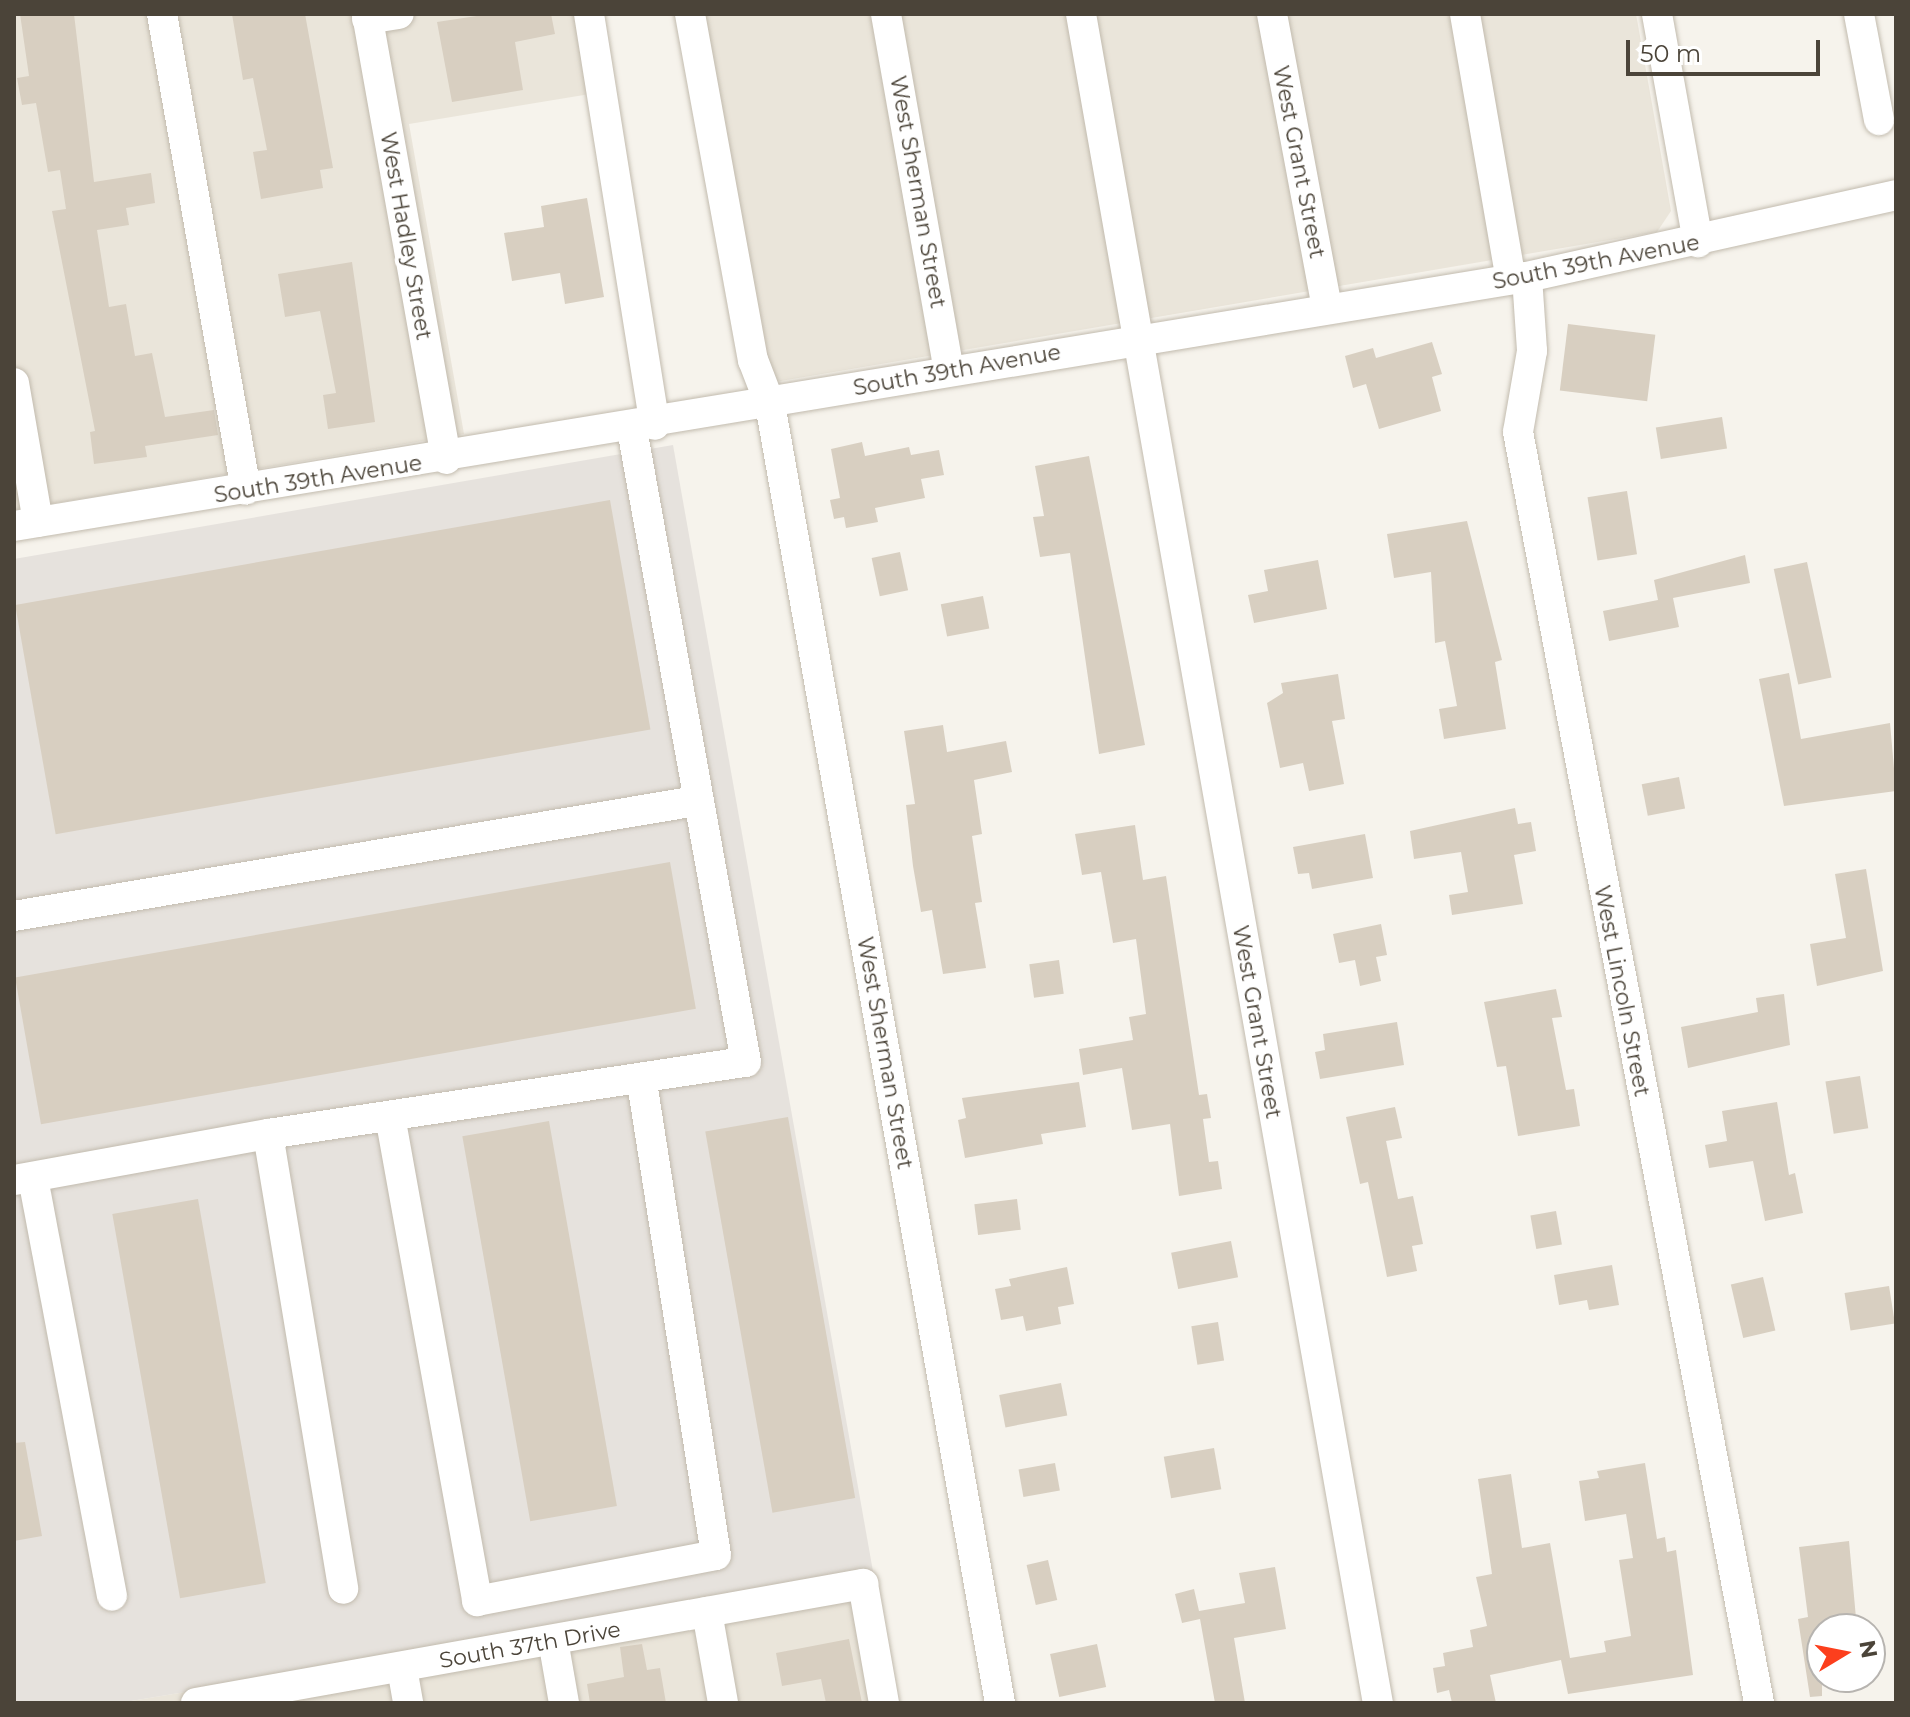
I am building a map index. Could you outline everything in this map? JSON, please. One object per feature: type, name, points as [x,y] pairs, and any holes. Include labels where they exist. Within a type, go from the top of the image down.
[{"type":"street","points":[[162,14],[246,490]]},
{"type":"street","points":[[367,17],[399,14]]},
{"type":"street","points":[[112,1596],[23,1179],[268,1134],[746,1062],[696,801],[589,14]]},
{"type":"street","name":"West Sherman Street","points":[[690,14],[753,360],[770,404],[1000,1703]]},
{"type":"street","name":"West Sherman Street","points":[[886,14],[949,370]]},
{"type":"street","name":"West Grant Street","points":[[1081,14],[1378,1703]]},
{"type":"street","name":"West Grant Street","points":[[1272,14],[1327,309]]},
{"type":"street","name":"West Lincoln Street","points":[[1465,14],[1532,351],[1518,432],[1759,1703]]},
{"type":"street","points":[[1657,14],[1698,242]]},
{"type":"street","points":[[1859,14],[1879,120]]},
{"type":"street","name":"West Hadley Street","points":[[367,17],[446,459]]},
{"type":"street","name":"South 39th Avenue","points":[[26,524],[643,427],[949,370],[1519,278],[1698,242],[1896,195]]},
{"type":"street","points":[[14,383],[26,524]]},
{"type":"street","points":[[14,916],[696,801]]},
{"type":"street","points":[[390,1116],[477,1601],[716,1555],[641,1078]]},
{"type":"street","points":[[268,1134],[343,1589]]},
{"type":"street","name":"South 37th Drive","points":[[196,1703],[242,1699],[863,1584],[884,1703]]},
{"type":"street","points":[[707,1612],[723,1703]]},
{"type":"street","points":[[553,1640],[564,1703]]},
{"type":"street","points":[[402,1668],[408,1703]]},
{"type":"shaded area","points":[[14,14],[576,14],[590,94],[409,124],[464,434],[14,510]]},
{"type":"shaded area","points":[[704,14],[1636,14],[1671,211],[1657,232],[769,383]]},
{"type":"shaded area","points":[[673,445],[874,1577],[119,1703],[14,1703],[14,559]]},
{"type":"shaded area","points":[[874,1577],[895,1703],[119,1703]]},
{"type":"building","points":[[20,14],[74,14],[94,182],[151,173],[155,203],[126,208],[129,225],[97,230],[109,307],[126,304],[135,356],[152,353],[165,417],[214,410],[218,435],[145,446],[147,457],[94,464],[90,432],[95,431],[52,211],[66,209],[60,170],[48,172],[36,103],[22,105],[17,78],[29,76]]},
{"type":"building","points":[[232,14],[305,14],[333,168],[320,170],[323,188],[261,199],[253,152],[267,150],[253,78],[243,80]]},
{"type":"building","points":[[490,14],[551,14],[555,34],[515,42],[523,90],[452,102],[437,22]]},
{"type":"building","points":[[587,198],[604,297],[565,304],[560,273],[512,281],[504,233],[544,227],[541,206]]},
{"type":"building","points":[[352,262],[375,422],[328,429],[323,395],[336,393],[320,311],[285,317],[278,274]]},
{"type":"building","points":[[1568,324],[1655,335],[1647,401],[1560,391]]},
{"type":"building","points":[[1432,342],[1442,374],[1432,377],[1441,411],[1379,429],[1366,384],[1353,388],[1345,356],[1373,348],[1376,358]]},
{"type":"building","points":[[1722,417],[1727,449],[1661,459],[1656,427]]},
{"type":"building","points":[[862,442],[865,456],[909,447],[911,455],[939,450],[944,475],[921,479],[925,498],[875,508],[878,522],[846,528],[844,517],[834,519],[830,500],[840,498],[831,449]]},
{"type":"building","points":[[1089,456],[1145,745],[1099,754],[1070,553],[1040,557],[1033,517],[1044,516],[1035,466]]},
{"type":"building","points":[[1627,491],[1637,554],[1598,560],[1587,497]]},
{"type":"building","points":[[610,500],[650,729],[56,834],[15,605]]},
{"type":"building","points":[[1467,521],[1502,660],[1495,662],[1506,729],[1444,739],[1439,709],[1457,706],[1445,641],[1435,643],[1431,572],[1394,578],[1387,534]]},
{"type":"building","points":[[900,552],[908,590],[880,596],[872,558]]},
{"type":"building","points":[[1745,555],[1750,583],[1673,598],[1679,627],[1609,641],[1603,611],[1658,600],[1654,580]]},
{"type":"building","points":[[1318,560],[1327,609],[1254,623],[1248,595],[1268,591],[1264,570]]},
{"type":"building","points":[[1807,562],[1832,677],[1798,684],[1774,569]]},
{"type":"building","points":[[983,596],[989,628],[947,637],[941,604]]},
{"type":"building","points":[[1789,673],[1801,739],[1890,723],[1896,791],[1784,806],[1759,679]]},
{"type":"building","points":[[1338,674],[1345,719],[1332,721],[1344,784],[1309,791],[1303,763],[1280,768],[1267,703],[1283,693],[1281,683]]},
{"type":"building","points":[[943,725],[947,752],[1006,741],[1012,772],[974,780],[982,834],[972,836],[982,902],[975,903],[986,968],[943,974],[932,910],[921,912],[913,866],[906,805],[915,804],[904,731]]},
{"type":"building","points":[[1679,777],[1685,808],[1648,816],[1642,784]]},
{"type":"building","points":[[1515,808],[1518,824],[1531,822],[1536,851],[1514,855],[1523,904],[1452,915],[1449,895],[1468,892],[1461,852],[1414,859],[1410,831]]},
{"type":"building","points":[[1135,825],[1143,880],[1166,876],[1199,1095],[1207,1094],[1211,1118],[1203,1119],[1209,1162],[1218,1161],[1222,1189],[1179,1196],[1170,1124],[1132,1130],[1122,1068],[1083,1075],[1079,1049],[1133,1040],[1129,1017],[1146,1014],[1136,939],[1113,943],[1101,872],[1082,875],[1075,834]]},
{"type":"building","points":[[1365,834],[1373,878],[1312,889],[1309,873],[1298,874],[1293,847]]},
{"type":"building","points":[[670,862],[696,1009],[41,1124],[15,977]]},
{"type":"building","points":[[1866,869],[1883,971],[1817,986],[1810,944],[1846,938],[1835,874]]},
{"type":"building","points":[[1381,924],[1387,955],[1376,957],[1381,981],[1360,986],[1355,960],[1339,963],[1333,934]]},
{"type":"building","points":[[1059,960],[1064,994],[1034,998],[1029,964]]},
{"type":"building","points":[[1556,989],[1562,1017],[1552,1018],[1566,1090],[1574,1089],[1580,1126],[1518,1136],[1506,1066],[1497,1067],[1484,1002]]},
{"type":"building","points":[[1784,994],[1790,1045],[1688,1068],[1681,1027],[1758,1012],[1756,998]]},
{"type":"building","points":[[1397,1022],[1404,1065],[1320,1079],[1315,1052],[1325,1050],[1323,1034]]},
{"type":"building","points":[[1860,1076],[1868,1128],[1834,1134],[1825,1081]]},
{"type":"building","points":[[1079,1082],[1086,1127],[1041,1134],[1043,1144],[965,1158],[958,1120],[966,1118],[962,1098]]},
{"type":"building","points":[[1777,1102],[1789,1175],[1795,1173],[1803,1213],[1765,1221],[1753,1161],[1709,1168],[1705,1145],[1727,1141],[1722,1111]]},
{"type":"building","points":[[1395,1107],[1402,1138],[1386,1141],[1398,1199],[1413,1196],[1423,1244],[1412,1246],[1417,1271],[1387,1277],[1368,1182],[1360,1184],[1346,1117]]},
{"type":"building","points":[[788,1117],[855,1498],[772,1513],[705,1132]]},
{"type":"building","points":[[549,1121],[617,1506],[530,1521],[462,1136]]},
{"type":"building","points":[[198,1199],[266,1583],[180,1598],[112,1214]]},
{"type":"building","points":[[1017,1199],[1021,1230],[978,1235],[974,1204]]},
{"type":"building","points":[[1556,1211],[1562,1244],[1536,1249],[1530,1216]]},
{"type":"building","points":[[1231,1241],[1238,1277],[1178,1289],[1171,1253]]},
{"type":"building","points":[[1612,1265],[1619,1305],[1589,1310],[1587,1300],[1559,1305],[1554,1275]]},
{"type":"building","points":[[1067,1267],[1074,1304],[1058,1307],[1061,1324],[1026,1331],[1023,1316],[1001,1320],[995,1289],[1011,1286],[1009,1279]]},
{"type":"building","points":[[1763,1277],[1775,1331],[1743,1338],[1731,1284]]},
{"type":"building","points":[[1889,1286],[1895,1324],[1850,1331],[1845,1293]]},
{"type":"building","points":[[1218,1322],[1224,1361],[1197,1365],[1191,1326]]},
{"type":"building","points":[[1061,1383],[1067,1415],[1005,1427],[999,1395]]},
{"type":"building","points":[[25,1442],[42,1536],[14,1541],[14,1443]]},
{"type":"building","points":[[1214,1448],[1221,1489],[1171,1498],[1164,1457]]},
{"type":"building","points":[[1055,1463],[1060,1491],[1023,1497],[1019,1469]]},
{"type":"building","points":[[1645,1463],[1657,1539],[1665,1537],[1667,1552],[1676,1550],[1693,1675],[1568,1694],[1561,1660],[1490,1675],[1496,1703],[1452,1703],[1449,1690],[1437,1693],[1433,1668],[1445,1666],[1443,1653],[1473,1647],[1470,1630],[1487,1626],[1476,1577],[1492,1574],[1478,1479],[1511,1474],[1522,1548],[1550,1543],[1570,1658],[1606,1652],[1604,1641],[1631,1636],[1619,1560],[1633,1558],[1626,1514],[1585,1521],[1579,1481],[1599,1478],[1597,1471]]},
{"type":"building","points":[[1849,1541],[1856,1613],[1807,1613],[1799,1547]]},
{"type":"building","points":[[1048,1560],[1057,1600],[1036,1605],[1027,1565]]},
{"type":"building","points":[[1275,1567],[1286,1629],[1234,1638],[1245,1703],[1215,1703],[1200,1619],[1182,1623],[1175,1594],[1194,1589],[1199,1611],[1245,1603],[1239,1573]]},
{"type":"building","points":[[1806,1617],[1806,1671],[1798,1619]]},
{"type":"building","points":[[849,1639],[862,1703],[826,1703],[821,1679],[782,1686],[776,1653]]},
{"type":"building","points":[[642,1644],[647,1670],[660,1668],[666,1703],[590,1703],[587,1684],[624,1677],[620,1647]]},
{"type":"building","points":[[1097,1644],[1106,1687],[1059,1697],[1050,1654]]},
{"type":"building","points":[[1809,1693],[1822,1693],[1822,1696],[1810,1697]]}]
